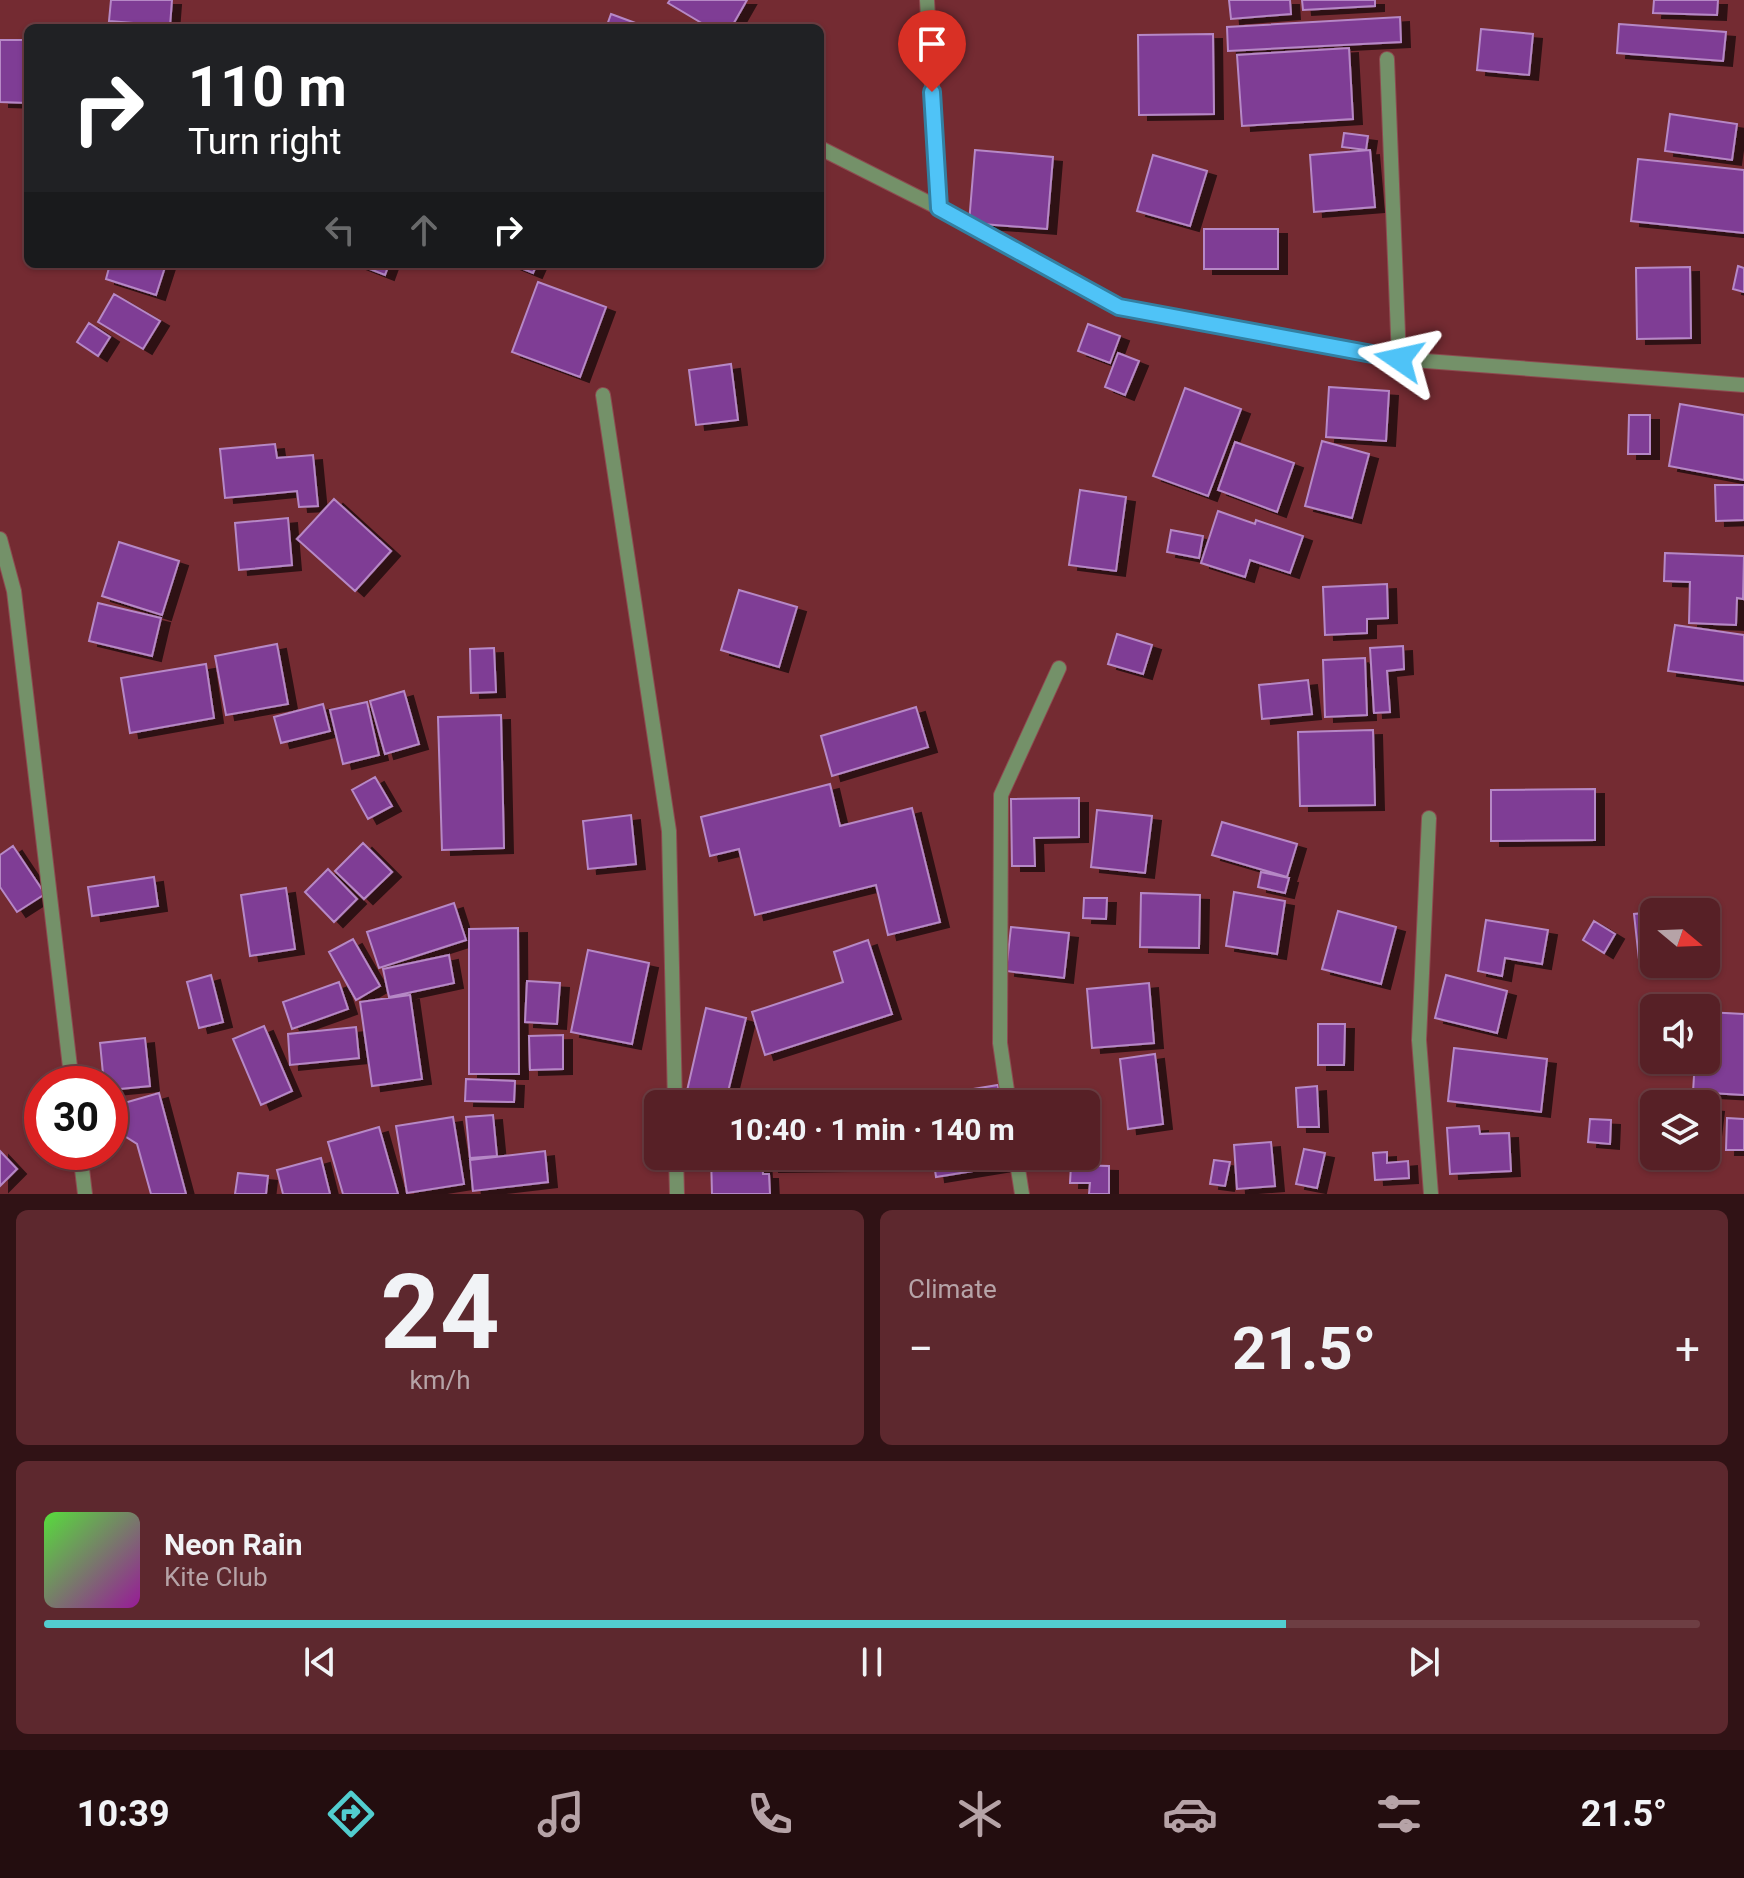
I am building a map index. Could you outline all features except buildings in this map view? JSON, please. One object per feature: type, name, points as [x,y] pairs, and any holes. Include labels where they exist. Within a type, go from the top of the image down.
[{"type":"street","points":[[927,0],[939,208]]},
{"type":"street","points":[[1387,59],[1399,359]]},
{"type":"street","points":[[824,150],[939,208],[1119,307],[1399,359],[1744,385]]},
{"type":"street","points":[[603,395],[669,831],[675,1090]]},
{"type":"street","points":[[0,539],[14,591],[70,1066]]},
{"type":"street","points":[[1007,1090],[1000,1043],[1001,795],[1059,668]]},
{"type":"street","points":[[1429,818],[1419,1040],[1431,1194]]},
{"type":"street","points":[[82,1170],[85,1194]]},
{"type":"street","points":[[676,1170],[677,1194]]},
{"type":"street","points":[[1018,1170],[1022,1194]]},
{"type":"route","points":[[932,92],[939,208],[1119,307],[1399,359]]}]
